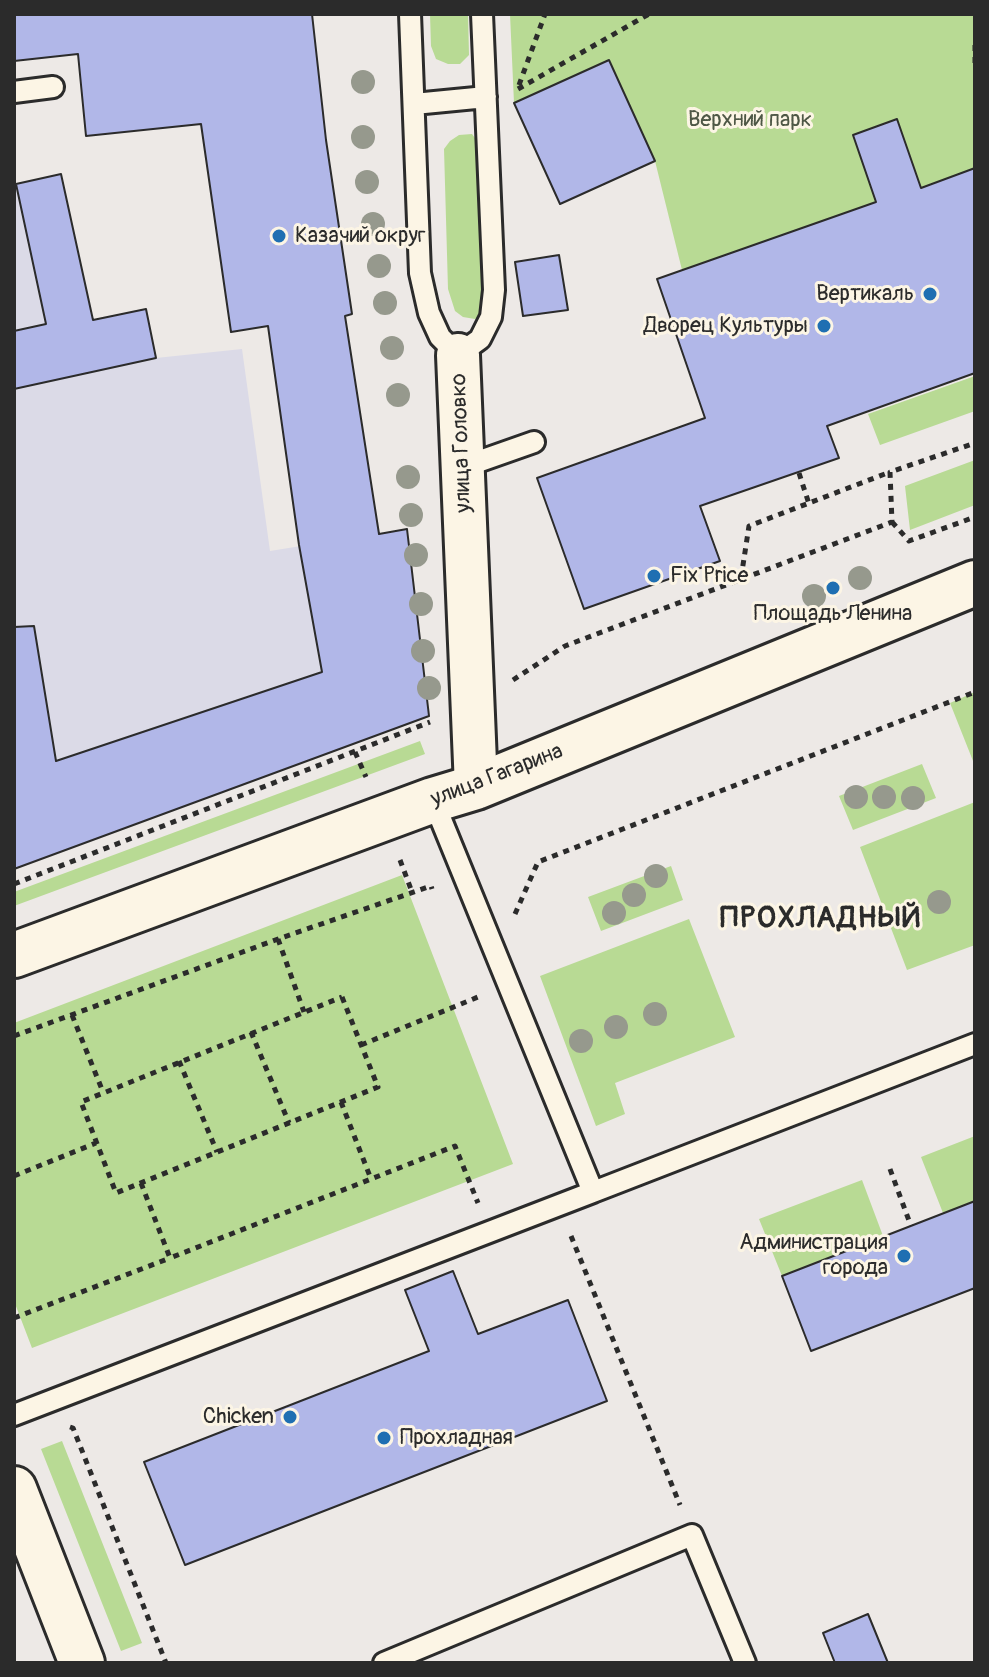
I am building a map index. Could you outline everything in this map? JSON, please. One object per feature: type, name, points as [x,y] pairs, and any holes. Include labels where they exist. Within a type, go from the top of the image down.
[{"type":"street","name":"улица Головко","points":[[458,355],[476,787]]},
{"type":"street","name":"улица Гагарина","points":[[14,955],[433,800],[476,787],[975,583]]},
{"type":"street","points":[[14,1489],[82,1663]]},
{"type":"lane","name":"улица Головко","points":[[410,14],[420,273],[429,313],[440,337],[458,355]]},
{"type":"lane","points":[[458,355],[480,339],[491,317],[494,290],[482,14]]},
{"type":"lane","points":[[14,92],[53,87]]},
{"type":"lane","points":[[414,104],[486,97]]},
{"type":"lane","points":[[463,467],[534,442]]},
{"type":"lane","points":[[433,800],[593,1192]]},
{"type":"lane","points":[[17,1414],[975,1044]]},
{"type":"lane","points":[[384,1663],[692,1535],[745,1663]]},
{"type":"path","points":[[518,89],[545,14]]},
{"type":"path","points":[[486,97],[518,89],[649,14]]},
{"type":"path","points":[[975,45],[975,68]]},
{"type":"path","points":[[741,578],[749,526],[975,443]]},
{"type":"path","points":[[890,472],[892,522],[909,541],[975,517]]},
{"type":"path","points":[[799,473],[809,504]]},
{"type":"path","points":[[14,884],[473,705],[565,646],[892,522]]},
{"type":"path","points":[[520,927],[515,914],[538,862],[975,692]]},
{"type":"path","points":[[14,1036],[431,886],[437,900]]},
{"type":"path","points":[[278,939],[304,1012]]},
{"type":"path","points":[[471,984],[476,998]]},
{"type":"path","points":[[361,1045],[508,985]]},
{"type":"path","points":[[342,997],[378,1087],[116,1193],[81,1102],[304,1012],[342,997]]},
{"type":"path","points":[[72,1015],[103,1092]]},
{"type":"path","points":[[251,1032],[289,1123]]},
{"type":"path","points":[[179,1061],[217,1152]]},
{"type":"path","points":[[341,1102],[371,1179]]},
{"type":"path","points":[[14,1176],[96,1143]]},
{"type":"path","points":[[14,1318],[455,1146],[490,1232]]},
{"type":"path","points":[[890,1169],[911,1226]]},
{"type":"path","points":[[141,1183],[170,1258]]},
{"type":"path","points":[[558,1206],[692,1535]]},
{"type":"path","points":[[17,1414],[73,1428],[166,1663]]},
{"type":"shaded area","points":[[61,174],[93,320],[146,309],[156,358],[242,349],[270,551],[407,529],[429,716],[14,869],[14,184]]},
{"type":"green space","points":[[430,14],[468,14],[469,55],[460,64],[448,64],[436,59],[431,46]]},
{"type":"green space","name":"Верхний парк","points":[[510,14],[975,14],[975,169],[921,188],[897,119],[853,135],[876,202],[682,270],[655,161],[610,61],[514,103]]},
{"type":"green space","points":[[472,134],[481,146],[487,308],[482,316],[475,319],[463,317],[455,311],[448,289],[444,149],[459,135]]},
{"type":"green space","points":[[975,376],[975,411],[880,445],[868,414]]},
{"type":"green space","points":[[975,460],[975,505],[910,530],[905,486]]},
{"type":"green space","points":[[975,692],[975,766],[950,703]]},
{"type":"green space","points":[[420,741],[425,754],[14,906],[14,892]]},
{"type":"green space","points":[[922,764],[936,798],[853,830],[839,796]]},
{"type":"green space","points":[[975,802],[975,945],[907,970],[860,847]]},
{"type":"green space","points":[[671,866],[683,900],[601,931],[588,897]]},
{"type":"green space","points":[[402,875],[513,1164],[32,1348],[14,1301],[14,1023]]},
{"type":"green space","points":[[689,919],[735,1037],[615,1083],[625,1114],[596,1126],[540,976]]},
{"type":"green space","points":[[975,1136],[975,1201],[943,1213],[921,1157]]},
{"type":"green space","points":[[862,1180],[883,1236],[782,1276],[759,1219]]},
{"type":"green space","points":[[62,1441],[142,1643],[121,1651],[41,1449]]},
{"type":"building","points":[[14,14],[312,14],[326,140],[352,314],[345,316],[379,534],[407,529],[429,716],[14,869],[14,627],[34,626],[56,761],[322,672],[299,545],[268,326],[231,332],[201,124],[86,136],[78,54],[14,61]]},
{"type":"building","points":[[609,60],[655,161],[560,204],[514,103]]},
{"type":"building","name":"Дворец Культуры","points":[[897,119],[921,188],[975,168],[975,373],[827,426],[839,458],[700,506],[720,561],[584,609],[537,478],[705,418],[657,279],[876,202],[853,135]]},
{"type":"building","points":[[61,174],[93,320],[146,309],[156,358],[14,389],[14,331],[46,324],[16,184]]},
{"type":"building","points":[[559,255],[568,310],[523,316],[515,262]]},
{"type":"building","name":"Администрация города","points":[[975,1201],[975,1288],[811,1351],[782,1276]]},
{"type":"building","name":"Прохладная","points":[[453,1271],[478,1334],[568,1300],[607,1401],[185,1565],[144,1462],[429,1351],[405,1290]]},
{"type":"building","points":[[868,1614],[888,1663],[835,1663],[823,1633]]},
{"type":"place","name":"Казачий округ","points":[[279,236]]},
{"type":"place","name":"Вертикаль","points":[[930,294]]},
{"type":"place","name":"Дворец Культуры","points":[[824,326]]},
{"type":"place","name":"Fix Price","points":[[654,576]]},
{"type":"place","name":"Площадь Ленина","points":[[833,588]]},
{"type":"place","name":"Администрация города","points":[[904,1256]]},
{"type":"place","name":"Chicken","points":[[290,1417]]},
{"type":"place","name":"Прохладная","points":[[384,1438]]},
{"type":"district","name":"ПРОХЛАДНЫЙ","points":[[821,919]]}]
